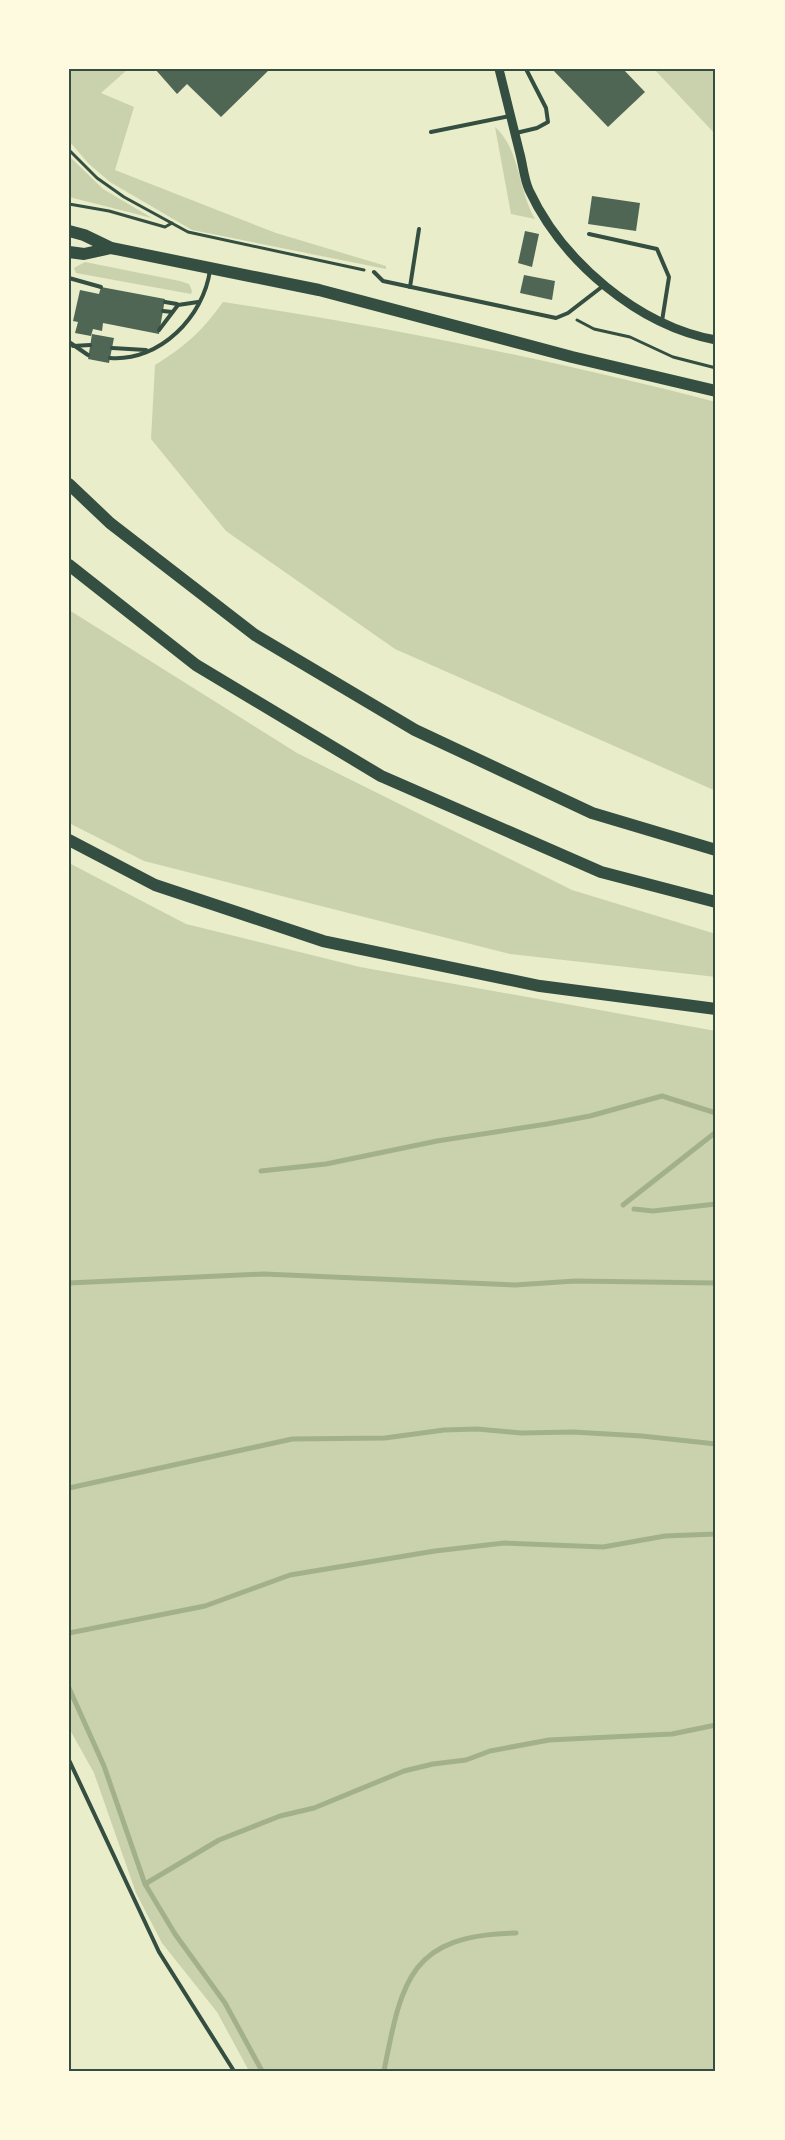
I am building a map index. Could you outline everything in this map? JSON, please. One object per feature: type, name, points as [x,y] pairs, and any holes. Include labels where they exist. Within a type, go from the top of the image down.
[{"type":"highway","points":[[69,231],[84,235],[111,248],[211,269],[224,268],[319,290],[572,357],[716,391]]},
{"type":"highway","points":[[69,252],[84,254],[111,248]]},
{"type":"highway","points":[[69,484],[110,523],[255,635],[414,730],[592,813],[716,850]]},
{"type":"highway","points":[[69,565],[195,665],[381,776],[601,872],[716,902]]},
{"type":"highway","points":[[69,840],[155,885],[323,941],[540,986],[716,1009]]},
{"type":"street","points":[[499,69],[529,189],[565,246],[603,285],[662,322],[699,337],[716,340]]},
{"type":"lane","points":[[515,133],[537,128],[548,122],[546,108],[526,69]]},
{"type":"lane","points":[[431,132],[510,116]]},
{"type":"lane","points":[[410,286],[419,228]]},
{"type":"lane","points":[[588,234],[657,249],[669,278],[662,322]]},
{"type":"lane","points":[[110,358],[149,351],[171,339],[208,289],[211,269]]},
{"type":"lane","points":[[374,272],[383,281],[556,318],[567,313],[603,285]]},
{"type":"lane","points":[[69,278],[101,287]]},
{"type":"lane","points":[[165,302],[178,305],[199,302]]},
{"type":"lane","points":[[159,330],[163,321],[178,305]]},
{"type":"lane","points":[[163,311],[172,312]]},
{"type":"lane","points":[[69,342],[88,355]]},
{"type":"lane","points":[[73,346],[90,345]]},
{"type":"lane","points":[[112,348],[149,351]]},
{"type":"lane","points":[[69,1760],[159,1952],[234,2071]]},
{"type":"path","points":[[69,150],[97,178],[124,197],[188,232],[209,239],[374,272]]},
{"type":"path","points":[[69,204],[165,227],[172,223]]},
{"type":"path","points":[[567,313],[594,328],[630,337],[673,357],[716,368]]},
{"type":"green space","points":[[69,69],[128,69],[101,93],[134,107],[115,170],[276,233],[386,266],[386,269],[192,230],[110,182],[89,164],[69,141]]},
{"type":"green space","points":[[654,69],[716,69],[716,135]]},
{"type":"green space","points":[[495,127],[503,136],[514,158],[529,208],[535,219],[511,214]]},
{"type":"green space","points":[[69,156],[103,189],[152,218],[69,197]]},
{"type":"green space","points":[[85,262],[180,281],[189,284],[192,291],[191,294],[76,273],[74,268]]},
{"type":"green space","points":[[223,302],[347,322],[471,346],[594,372],[716,402],[716,791],[395,649],[226,531],[151,439],[155,365],[193,337]]},
{"type":"green space","points":[[69,610],[297,753],[572,890],[716,934],[716,977],[510,954],[144,861],[69,823]]},
{"type":"green space","points":[[69,863],[186,924],[360,967],[716,1031],[716,2071],[249,2071],[217,2012],[162,1943],[136,1893],[94,1773],[69,1728]]},
{"type":"building","points":[[155,69],[270,69],[221,117],[187,84],[177,94]]},
{"type":"building","points":[[552,69],[623,69],[645,92],[608,127]]},
{"type":"building","points":[[592,196],[640,203],[636,231],[588,224]]},
{"type":"building","points":[[525,231],[539,234],[532,267],[518,263]]},
{"type":"building","points":[[524,275],[555,281],[552,300],[520,293]]},
{"type":"building","points":[[101,287],[165,299],[159,334],[103,323],[102,331],[93,329],[91,336],[75,333],[78,322],[73,321],[80,290],[99,294]]},
{"type":"building","points":[[92,334],[114,338],[109,363],[88,359]]},
{"type":"waterway","points":[[261,1171],[326,1164],[437,1141],[590,1116],[662,1096],[716,1113]]},
{"type":"waterway","points":[[623,1205],[716,1132]]},
{"type":"waterway","points":[[634,1209],[653,1211],[716,1204]]},
{"type":"waterway","points":[[69,1283],[264,1274],[515,1285],[575,1281],[716,1283]]},
{"type":"waterway","points":[[69,1488],[292,1439],[385,1438],[444,1430],[477,1429],[521,1433],[573,1432],[642,1436],[716,1444]]},
{"type":"waterway","points":[[69,1633],[205,1606],[290,1575],[435,1551],[504,1543],[603,1547],[665,1536],[716,1534]]},
{"type":"waterway","points":[[69,1688],[104,1766],[145,1884],[175,1934],[225,2003],[262,2071]]},
{"type":"waterway","points":[[145,1884],[219,1840],[280,1816],[314,1808],[404,1771],[433,1764],[466,1760],[490,1751],[549,1740],[672,1734],[716,1725]]},
{"type":"waterway","points":[[384,2071],[397,2010],[417,1968],[433,1953],[454,1942],[481,1936],[516,1933]]}]
